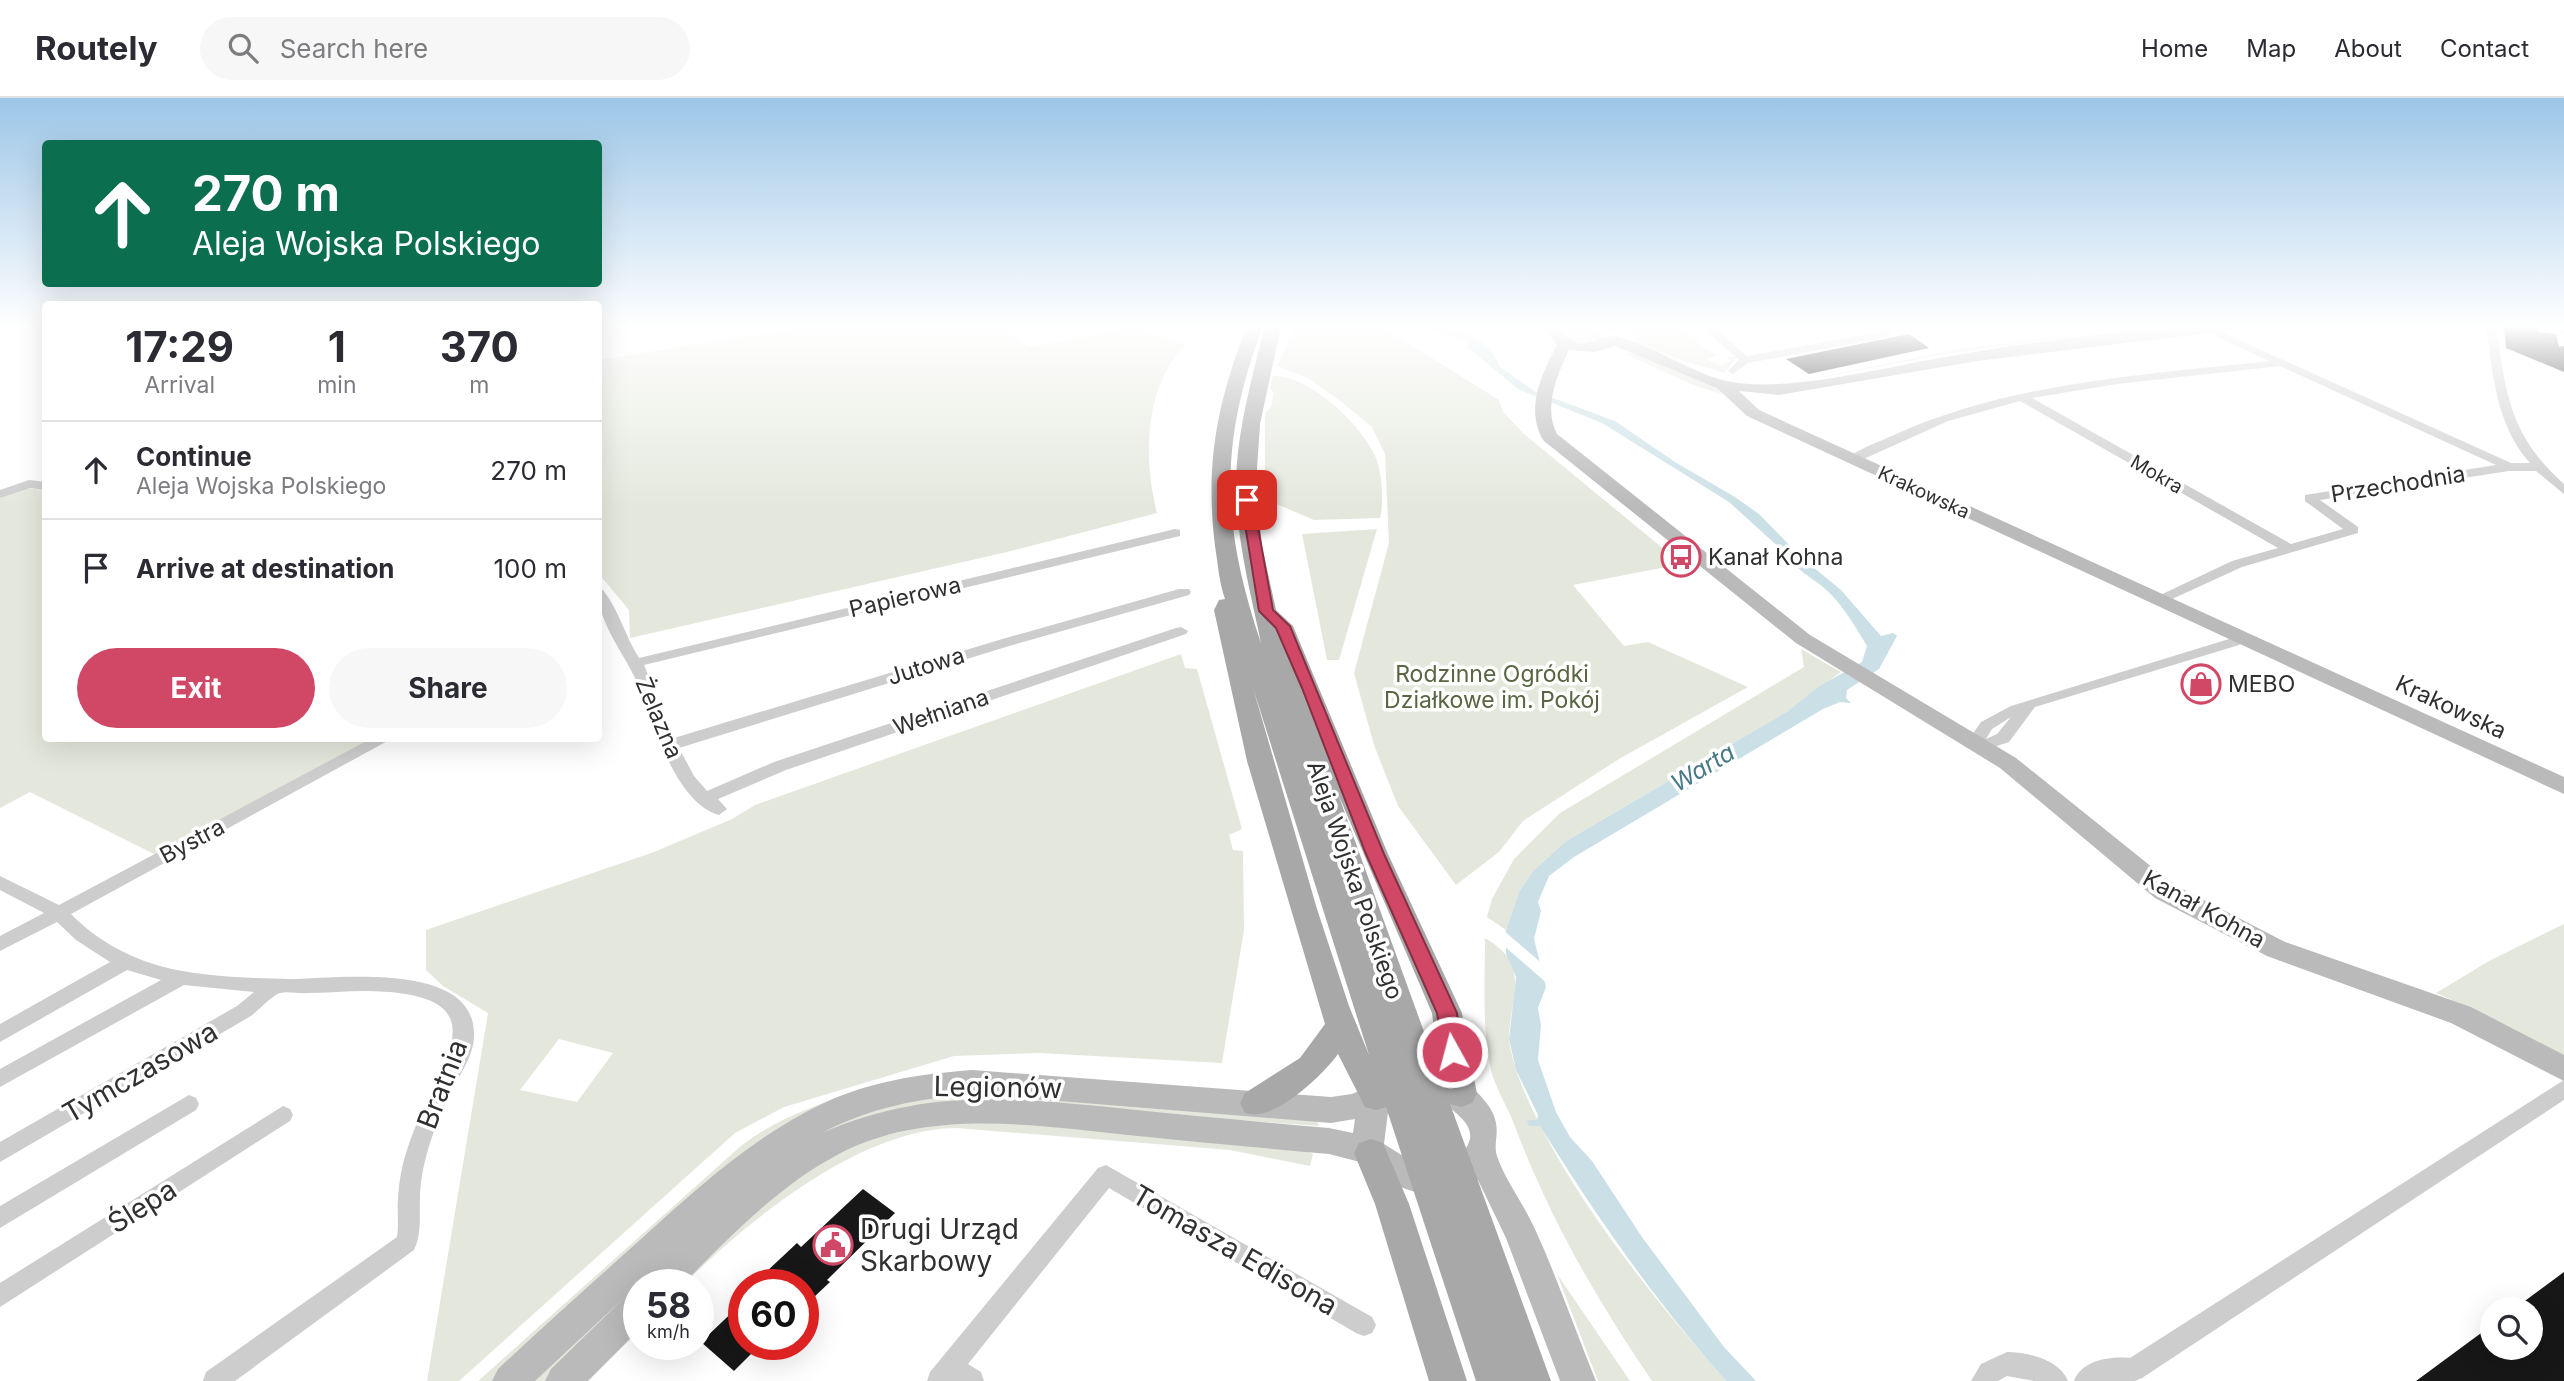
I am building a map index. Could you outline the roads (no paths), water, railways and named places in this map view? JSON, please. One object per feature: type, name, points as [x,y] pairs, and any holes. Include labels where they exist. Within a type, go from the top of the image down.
[{"type":"main road","name":"Aleja Wojska Polskiego","points":[[1233,386],[1221,445],[1219,490],[1233,592],[1397,1045],[1471,1210],[1532,1381]]},
{"type":"main road","name":"Aleja Wojska Polskiego","points":[[1259,386],[1250,435],[1246,486],[1253,551],[1273,647],[1397,1045],[1436,1210],[1495,1381]]},
{"type":"main road","points":[[1233,592],[1225,610],[1237,676],[1272,808],[1340,1027],[1376,1097]]},
{"type":"main road","points":[[1266,611],[1283,626],[1375,854],[1447,1013],[1452,1037],[1452,1066],[1461,1094]]},
{"type":"main road","points":[[1256,1103],[1311,1067],[1340,1027]]},
{"type":"main road","points":[[1371,1153],[1392,1204],[1448,1381]]},
{"type":"street","name":"Kanał Kohna","points":[[1548,386],[1542,422],[1558,445],[1808,642],[2008,763],[2164,891],[2215,920],[2276,949],[2461,1015],[2564,1069]]},
{"type":"street","points":[[1693,386],[1706,394],[1730,392],[1768,396],[1779,390],[1803,386]]},
{"type":"street","name":"Krakowska","points":[[1717,386],[1730,392],[1753,413],[2564,786]]},
{"type":"street","points":[[1853,459],[1959,413],[2092,386]]},
{"type":"street","points":[[2330,386],[2509,467]]},
{"type":"street","points":[[2500,386],[2507,417],[2517,440],[2564,490]]},
{"type":"street","name":"Mokra","points":[[2024,398],[2290,549]]},
{"type":"street","name":"Przechodnia","points":[[2159,601],[2237,564],[2353,530],[2309,498],[2509,467],[2540,467]]},
{"type":"street","points":[[0,494],[29,484],[42,486]]},
{"type":"street","name":"Papierowa","points":[[635,663],[1175,533]]},
{"type":"street","name":"Jutowa","points":[[670,745],[1004,643],[1184,592]]},
{"type":"street","name":"Żelazna","points":[[602,598],[605,601],[604,621],[635,663],[670,745],[692,787],[703,799],[719,809]]},
{"type":"street","name":"Wełniana","points":[[703,799],[780,766],[1181,631]]},
{"type":"street","points":[[1982,746],[2003,738],[2030,704],[2234,642],[2241,637]]},
{"type":"street","name":"Bystra","points":[[0,944],[378,742]]},
{"type":"street","name":"Bratnia","points":[[0,882],[59,913],[77,931],[127,961],[181,978],[276,986],[371,982],[408,987],[435,996],[456,1010],[463,1022],[464,1036],[459,1056],[437,1098],[420,1143],[409,1195],[411,1230],[406,1243],[215,1381]]},
{"type":"street","points":[[0,1034],[127,961]]},
{"type":"street","points":[[0,1079],[181,978]]},
{"type":"street","name":"Tymczasowa","points":[[0,1153],[244,1011],[276,986]]},
{"type":"street","name":"Legionów","points":[[510,1381],[738,1171],[778,1141],[833,1112],[895,1091],[948,1083],[1044,1086],[1331,1110],[1356,1106],[1376,1097]]},
{"type":"street","points":[[1481,1155],[1463,1172],[1437,1181],[1418,1180],[1371,1153],[1367,1126],[1376,1097],[1392,1088],[1426,1083],[1461,1094],[1472,1103],[1485,1128],[1481,1155],[1521,1234],[1578,1381]]},
{"type":"street","points":[[2086,1381],[2110,1368],[2132,1375],[2564,1089]]},
{"type":"street","points":[[0,1219],[189,1104]]},
{"type":"street","name":"Legionów","points":[[676,1269],[742,1205],[786,1170],[826,1145],[860,1130],[902,1118],[986,1110],[1031,1112],[1329,1141],[1371,1153]]},
{"type":"street","name":"Ślepa","points":[[0,1296],[283,1115]]},
{"type":"street","name":"Tomasza Edisona","points":[[945,1373],[1106,1175],[1364,1325]]},
{"type":"street","points":[[563,1381],[623,1323]]},
{"type":"street","points":[[1983,1381],[1996,1367],[2009,1364],[2037,1369],[2056,1381]]},
{"type":"street","points":[[945,1373],[972,1381]]},
{"type":"water","name":"Warta","points":[[1514,386],[1527,386],[1534,391],[1615,421],[1675,462],[1735,497],[1759,514],[1802,558],[1841,590],[1881,636],[1893,633],[1897,636],[1879,669],[1847,690],[1846,698],[1851,703],[1840,702],[1823,709],[1574,857],[1549,876],[1538,902],[1541,911],[1534,939],[1546,987],[1538,1008],[1541,1025],[1538,1060],[1556,1112],[1570,1137],[1592,1161],[1642,1237],[1724,1347],[1756,1381],[1726,1381],[1627,1257],[1540,1126],[1529,1126],[1527,1120],[1537,1120],[1538,1115],[1516,1070],[1509,1039],[1516,977],[1506,954],[1506,930],[1519,892],[1532,872],[1566,841],[1788,711],[1818,687],[1862,662],[1867,646],[1830,593],[1802,572],[1794,561],[1729,502],[1602,423]]},
{"type":"place","name":"Kanał Kohna","points":[[1681,557]]},
{"type":"place","name":"MEBO","points":[[2201,684]]},
{"type":"place","name":"Drugi Urząd Skarbowy","points":[[833,1245]]},
{"type":"park label","name":"Rodzinne Ogródki Działkowe im. Pokój","points":[[1492,687]]}]
